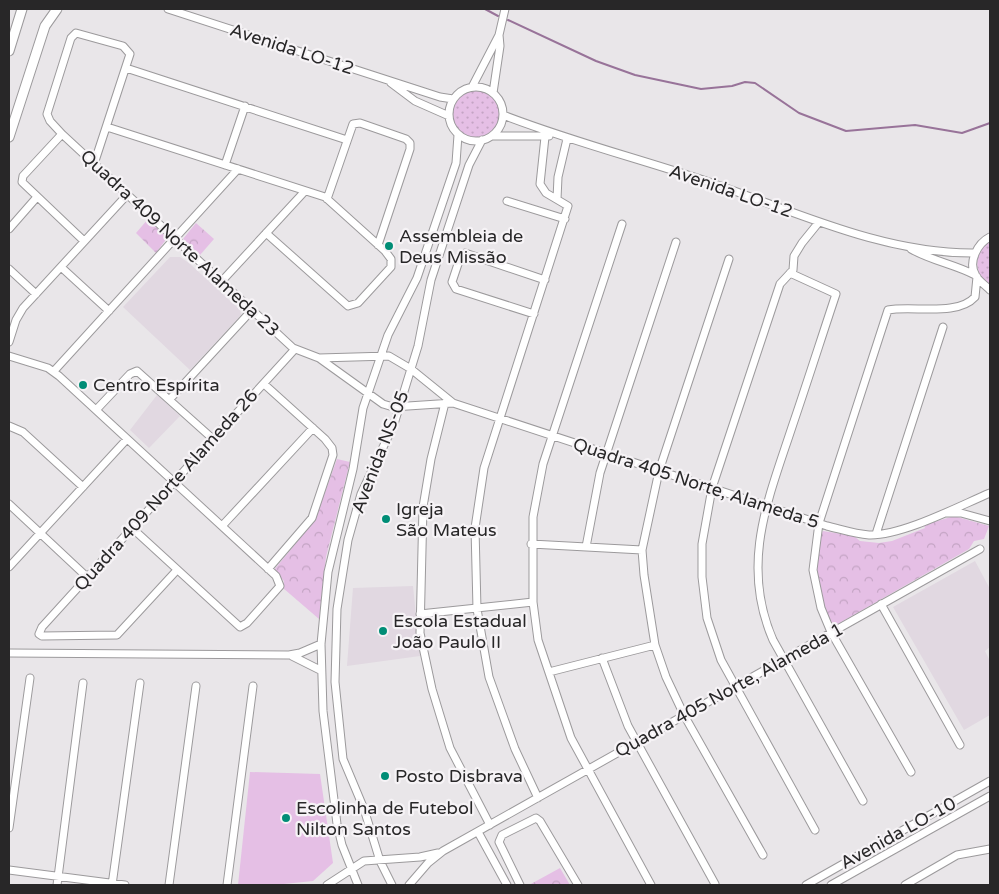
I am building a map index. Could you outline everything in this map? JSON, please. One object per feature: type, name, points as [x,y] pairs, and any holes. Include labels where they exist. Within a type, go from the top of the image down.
[{"type":"main road","points":[[9,52],[22,9]]},
{"type":"main road","points":[[9,137],[45,26],[50,16],[57,9]]},
{"type":"street","name":"Avenida LO-12","points":[[168,9],[387,80],[453,99]]},
{"type":"street","points":[[472,87],[499,34],[506,9]]},
{"type":"street","name":"Quadra 409 Norte Alameda 23","points":[[126,68],[130,57],[128,50],[123,46],[79,33],[75,34],[63,63],[47,114],[48,118],[62,134],[127,195],[295,349],[319,358],[383,404],[400,406],[449,403]]},
{"type":"street","points":[[493,93],[499,54],[499,34]]},
{"type":"street","points":[[94,164],[126,68],[347,140]]},
{"type":"street","name":"Avenida LO-12","points":[[387,80],[415,101],[449,116]]},
{"type":"street","points":[[472,87],[479,87],[493,93],[502,106],[503,115],[498,130],[492,136],[482,140],[469,140],[458,135],[450,124],[449,116],[453,99],[464,89],[472,87]]},
{"type":"street","points":[[225,165],[245,106]]},
{"type":"street","name":"Avenida LO-12","points":[[503,115],[556,136],[671,170],[819,222],[907,246],[951,253],[975,253]]},
{"type":"street","points":[[327,199],[347,140],[355,124],[403,138],[410,143],[410,149],[378,245]]},
{"type":"street","points":[[107,127],[327,199],[378,245],[391,261],[390,269],[358,303],[352,306],[344,304],[266,232]]},
{"type":"street","points":[[62,134],[21,180],[84,241]]},
{"type":"street","name":"Avenida NS-05","points":[[358,885],[350,868],[339,834],[320,670],[321,644],[331,557],[352,472],[360,418],[367,394],[394,321],[416,282],[456,163],[458,135]]},
{"type":"street","name":"Avenida LO-12","points":[[492,136],[556,136]]},
{"type":"street","points":[[538,798],[515,750],[489,677],[477,609],[475,528],[484,468],[568,206],[546,193],[540,184],[546,137]]},
{"type":"street","points":[[557,199],[558,177],[567,139]]},
{"type":"street","name":"Avenida NS-05","points":[[392,885],[380,861],[364,809],[343,759],[335,691],[334,643],[341,578],[352,524],[366,480],[390,435],[400,406],[411,370],[431,280],[470,165],[482,140]]},
{"type":"street","points":[[54,371],[238,169]]},
{"type":"street","points":[[221,282],[305,191]]},
{"type":"street","points":[[9,342],[17,316],[127,195]]},
{"type":"street","points":[[9,229],[37,197]]},
{"type":"street","points":[[507,201],[565,219]]},
{"type":"street","points":[[814,830],[734,687],[713,641],[703,591],[702,544],[712,488],[780,284],[793,270],[794,256],[819,222]]},
{"type":"street","points":[[622,224],[553,436],[538,490],[531,544],[532,602],[538,640],[561,714],[587,770],[651,885]]},
{"type":"street","points":[[911,772],[831,632],[819,603],[814,579],[814,555],[819,523],[888,310],[936,310],[967,303],[975,297],[976,276],[973,268],[975,253],[980,245],[990,237]]},
{"type":"street","points":[[586,547],[594,499],[606,453],[676,242]]},
{"type":"street","name":"Avenida LO-12","points":[[907,246],[934,260],[962,268],[976,276]]},
{"type":"street","points":[[534,314],[456,289],[452,282],[461,256],[465,253],[545,280]]},
{"type":"street","points":[[729,259],[659,471],[642,550],[647,603],[655,644],[666,677],[684,715],[763,855]]},
{"type":"street","points":[[61,267],[109,311]]},
{"type":"street","points":[[9,269],[36,294]]},
{"type":"street","points":[[790,273],[836,294],[766,506],[758,548],[758,582],[768,628],[783,660],[862,801]]},
{"type":"street","points":[[976,276],[990,290]]},
{"type":"street","points":[[170,399],[252,310]]},
{"type":"street","points":[[876,534],[944,327]]},
{"type":"street","name":"Quadra 409 Norte Alameda 26","points":[[177,570],[117,636],[42,636],[39,632],[295,349]]},
{"type":"street","points":[[380,355],[393,358],[411,370],[449,403],[431,459],[423,507],[420,633],[432,689],[450,748],[490,825]]},
{"type":"street","name":"Quadra 409 Norte Alameda 23","points":[[319,358],[380,355]]},
{"type":"street","points":[[9,356],[54,371],[268,569],[280,583],[279,589],[247,623],[240,627],[132,528]]},
{"type":"street","points":[[96,410],[135,372],[141,372],[213,439]]},
{"type":"street","points":[[264,384],[313,428],[328,443],[333,452],[333,459],[312,518],[268,569]]},
{"type":"street","name":"Quadra 405 Norte, Alameda 5","points":[[449,403],[819,523],[854,532],[876,534],[895,531],[990,493]]},
{"type":"street","points":[[9,426],[23,432],[83,486]]},
{"type":"street","points":[[222,526],[313,428]]},
{"type":"street","points":[[9,567],[127,438]]},
{"type":"street","points":[[9,504],[87,577]]},
{"type":"street","name":"Quadra 405 Norte, Alameda 5","points":[[940,514],[961,513],[990,522]]},
{"type":"street","points":[[531,544],[642,550]]},
{"type":"street","name":"Quadra 405 Norte, Alameda 1","points":[[443,851],[980,549]]},
{"type":"street","points":[[420,614],[532,602]]},
{"type":"street","points":[[881,604],[960,745]]},
{"type":"street","points":[[9,653],[289,655],[300,653],[321,644]]},
{"type":"street","points":[[549,672],[655,644]]},
{"type":"street","points":[[289,655],[302,659],[320,670]]},
{"type":"street","points":[[602,658],[621,711],[636,742],[716,884]]},
{"type":"street","points":[[9,828],[30,678]]},
{"type":"street","points":[[57,885],[83,683]]},
{"type":"street","points":[[112,884],[140,683]]},
{"type":"street","points":[[169,885],[196,686]]},
{"type":"street","points":[[227,885],[253,686]]},
{"type":"street","name":"Avenida LO-10","points":[[806,885],[990,781]]},
{"type":"street","name":"Avenida LO-10","points":[[831,885],[990,796]]},
{"type":"street","points":[[520,885],[499,842],[502,836],[536,818],[540,821],[578,885]]},
{"type":"street","points":[[478,832],[508,885]]},
{"type":"street","points":[[327,885],[350,868],[364,861],[426,856],[443,851]]},
{"type":"street","points":[[409,885],[428,863],[443,851]]},
{"type":"street","points":[[904,885],[957,856],[987,851],[990,858]]},
{"type":"street","points":[[9,870],[125,885]]},
{"type":"shaded area","points":[[170,257],[180,257],[189,263],[240,310],[241,315],[190,370],[123,307]]},
{"type":"shaded area","points":[[157,395],[180,416],[149,448],[130,430]]},
{"type":"shaded area","points":[[975,561],[990,589],[990,647],[985,651],[990,661],[990,715],[964,730],[893,607]]},
{"type":"shaded area","name":"Escola Estadual João Paulo II","points":[[413,586],[420,656],[347,666],[353,588]]},
{"type":"green space","points":[[471,90],[481,90],[490,94],[496,100],[499,105],[499,123],[490,134],[481,138],[471,138],[462,134],[456,128],[452,119],[452,109],[456,100],[462,94]]},
{"type":"green space","points":[[148,219],[167,238],[156,253],[136,233]]},
{"type":"green space","points":[[196,223],[214,239],[200,255],[183,239]]},
{"type":"green space","points":[[990,240],[990,286],[980,275],[977,263],[980,251]]},
{"type":"green space","points":[[337,459],[350,462],[326,557],[319,619],[283,588],[284,581],[274,570],[315,520]]},
{"type":"green space","points":[[954,516],[989,526],[984,539],[974,541],[969,549],[836,625],[831,623],[817,578],[817,553],[823,531],[854,536],[860,541],[879,543],[892,541],[925,528],[924,525]]},
{"type":"green space","name":"Escolinha de Futebol Nilton Santos","points":[[250,772],[320,774],[333,863],[313,881],[274,885],[238,885]]},
{"type":"green space","points":[[560,868],[570,885],[529,885]]},
{"type":"waterway","points":[[485,9],[498,16]]},
{"type":"waterway","points":[[508,20],[596,61],[635,75],[701,89],[732,86],[745,82],[755,83],[799,113],[846,131],[915,125],[962,133],[990,123]]},
{"type":"place","name":"Assembleia de Deus Missão","points":[[389,246]]},
{"type":"place","name":"Centro Espírita","points":[[83,385]]},
{"type":"place","name":"Igreja São Mateus","points":[[386,519]]},
{"type":"place","name":"Escola Estadual João Paulo II","points":[[383,631]]},
{"type":"place","name":"Posto Disbrava","points":[[385,776]]},
{"type":"place","name":"Escolinha de Futebol Nilton Santos","points":[[286,818]]}]
